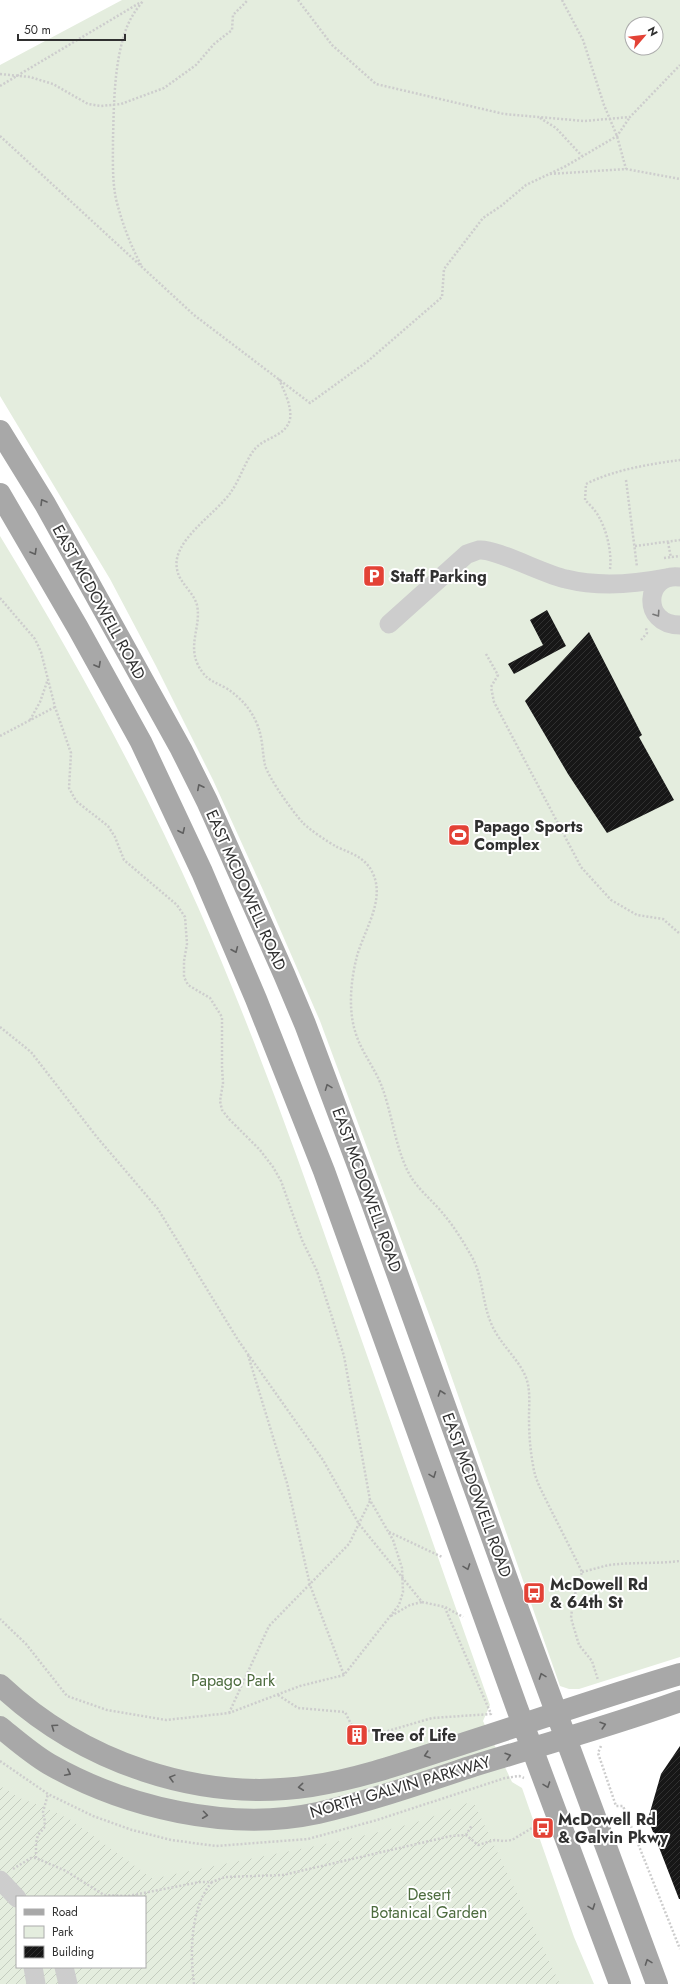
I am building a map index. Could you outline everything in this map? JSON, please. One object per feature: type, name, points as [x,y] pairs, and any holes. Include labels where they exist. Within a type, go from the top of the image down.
[{"type":"main road","name":"EAST MCDOWELL ROAD","points":[[0,431],[45,504],[181,749],[213,814],[284,974],[305,1024],[372,1203],[556,1713],[657,1984]]},
{"type":"main road","name":"EAST MCDOWELL ROAD","points":[[0,494],[74,621],[141,742],[202,872],[241,964],[324,1171],[523,1724],[620,1984]]},
{"type":"main road","name":"NORTH GALVIN PARKWAY","points":[[0,1685],[37,1716],[64,1734],[88,1748],[116,1760],[146,1771],[183,1781],[251,1790],[296,1788],[338,1781],[391,1766],[680,1674]]},
{"type":"main road","name":"NORTH GALVIN PARKWAY","points":[[0,1727],[48,1763],[83,1781],[123,1797],[172,1811],[248,1819],[317,1813],[395,1791],[680,1701]]},
{"type":"street","points":[[389,624],[467,554],[480,550],[496,553],[567,580],[608,583],[648,581],[673,577]]},
{"type":"street","points":[[673,577],[655,588],[651,603],[654,611],[664,622],[680,625]]},
{"type":"street","points":[[6,1875],[16,1896]]},
{"type":"street","points":[[32,1968],[36,1984]]},
{"type":"street","points":[[64,1968],[68,1984]]},
{"type":"path","points":[[142,267],[129,243],[116,198],[113,158],[114,105],[117,70],[125,33],[133,13],[144,0]]},
{"type":"path","points":[[0,86],[21,75],[144,0]]},
{"type":"path","points":[[0,74],[21,75],[53,84],[88,104],[101,106],[114,105],[164,88],[196,65],[214,44],[232,30],[233,15],[248,0]]},
{"type":"path","points":[[298,0],[332,45],[376,84],[504,114],[584,121],[630,117]]},
{"type":"path","points":[[562,0],[583,40],[617,136],[626,169]]},
{"type":"path","points":[[0,136],[194,314],[310,403],[368,361],[442,297],[444,269],[483,218],[501,206],[526,185],[617,136],[630,117],[680,65]]},
{"type":"path","points":[[537,117],[556,128],[582,156]]},
{"type":"path","points":[[547,175],[626,169],[680,179]]},
{"type":"path","points":[[279,380],[288,400],[290,420],[283,432],[261,442],[252,452],[229,495],[184,542],[176,557],[177,570],[193,596],[198,614],[194,646],[195,656],[207,677],[228,690],[248,707],[257,724],[262,741],[266,768],[276,785],[304,824],[335,846],[358,855],[372,870],[376,879],[377,895],[368,927],[357,955],[352,989],[352,1017],[355,1032],[365,1057],[377,1074],[411,1176],[446,1217],[472,1258],[478,1270],[489,1319],[496,1334],[512,1355],[527,1380],[530,1397],[529,1434],[533,1466],[538,1486],[582,1572],[573,1601],[571,1618],[579,1645],[592,1661],[598,1680]]},
{"type":"path","points":[[608,583],[611,563],[606,533],[599,516],[585,500],[586,484],[600,476],[631,470],[644,464],[680,460]]},
{"type":"path","points":[[626,480],[638,568]]},
{"type":"path","points":[[635,546],[680,540]]},
{"type":"path","points":[[668,542],[671,558]]},
{"type":"path","points":[[664,558],[680,556]]},
{"type":"path","points":[[0,598],[35,639],[48,677],[55,707],[71,753],[69,788],[76,801],[108,826],[115,836],[124,860],[177,905],[185,917],[187,944],[184,961],[184,977],[188,985],[210,998],[222,1017],[223,1083],[220,1101],[222,1110],[260,1150],[273,1167],[287,1196],[302,1240],[317,1271],[344,1356],[370,1500],[393,1540],[404,1578],[403,1592],[399,1605],[344,1675],[300,1686],[229,1713],[166,1720],[107,1710],[66,1696],[26,1644],[0,1620]]},
{"type":"path","points":[[486,654],[498,675],[491,687],[494,702],[581,867],[611,900],[637,915],[663,919],[680,934]]},
{"type":"path","points":[[30,720],[40,702],[48,677]]},
{"type":"path","points":[[0,736],[55,707]]},
{"type":"path","points":[[0,1027],[31,1052],[96,1136],[158,1209],[247,1353],[323,1460],[359,1524],[422,1602]]},
{"type":"path","points":[[247,1353],[287,1483],[310,1585],[344,1675]]},
{"type":"path","points":[[229,1713],[269,1626],[349,1544],[370,1500]]},
{"type":"path","points":[[388,1532],[442,1557]]},
{"type":"path","points":[[582,1572],[608,1566],[642,1563],[660,1564],[680,1561]]},
{"type":"path","points":[[389,1618],[410,1605],[422,1602],[445,1607],[463,1616]]},
{"type":"path","points":[[278,1695],[298,1708],[345,1712],[353,1728],[381,1733],[432,1718],[491,1714],[445,1607]]},
{"type":"path","points":[[603,1741],[598,1753],[616,1806],[623,1806],[680,1949]]},
{"type":"path","points":[[36,1858],[36,1843],[38,1835],[44,1828],[45,1822],[43,1812],[48,1794]]},
{"type":"path","points":[[6,1875],[31,1858],[36,1858],[66,1871],[104,1895],[128,1896],[200,1882],[212,1882],[225,1877],[283,1875],[451,1836],[466,1836],[478,1845],[495,1840],[512,1840],[544,1821]]},
{"type":"path","points":[[466,1836],[472,1825]]},
{"type":"path","points":[[194,1984],[191,1966],[193,1932],[204,1892],[212,1882]]},
{"type":"green space","name":"Papago Sports Complex","points":[[122,0],[680,0],[680,1657],[579,1689],[569,1689],[560,1686],[440,1344],[320,1021],[213,780],[156,666],[110,579],[0,396],[0,65]]},
{"type":"green space","name":"Papago Park","points":[[0,536],[80,672],[130,765],[198,907],[240,1006],[315,1206],[490,1705],[483,1721],[512,1782],[522,1788],[574,1937],[594,1984],[0,1984]]},
{"type":"green space","name":"Desert Botanical Garden","points":[[0,1786],[22,1799],[44,1807],[71,1820],[153,1879],[307,1848],[399,1827],[418,1822],[473,1801],[560,1984],[0,1984]]},
{"type":"building","points":[[547,610],[566,646],[514,674],[508,664],[543,645],[530,620]]},
{"type":"building","points":[[589,632],[642,735],[639,737],[674,800],[607,833],[568,774],[525,701]]},
{"type":"building","points":[[680,1746],[679,1899],[648,1819],[661,1774]]},
{"type":"place","name":"Staff Parking","points":[[374,576]]},
{"type":"place","name":"Papago Sports Complex","points":[[459,835]]},
{"type":"place","name":"McDowell Rd & 64th St","points":[[534,1593]]},
{"type":"place","name":"Tree of Life","points":[[357,1735]]},
{"type":"place","name":"McDowell Rd & Galvin Pkwy","points":[[543,1828]]}]
